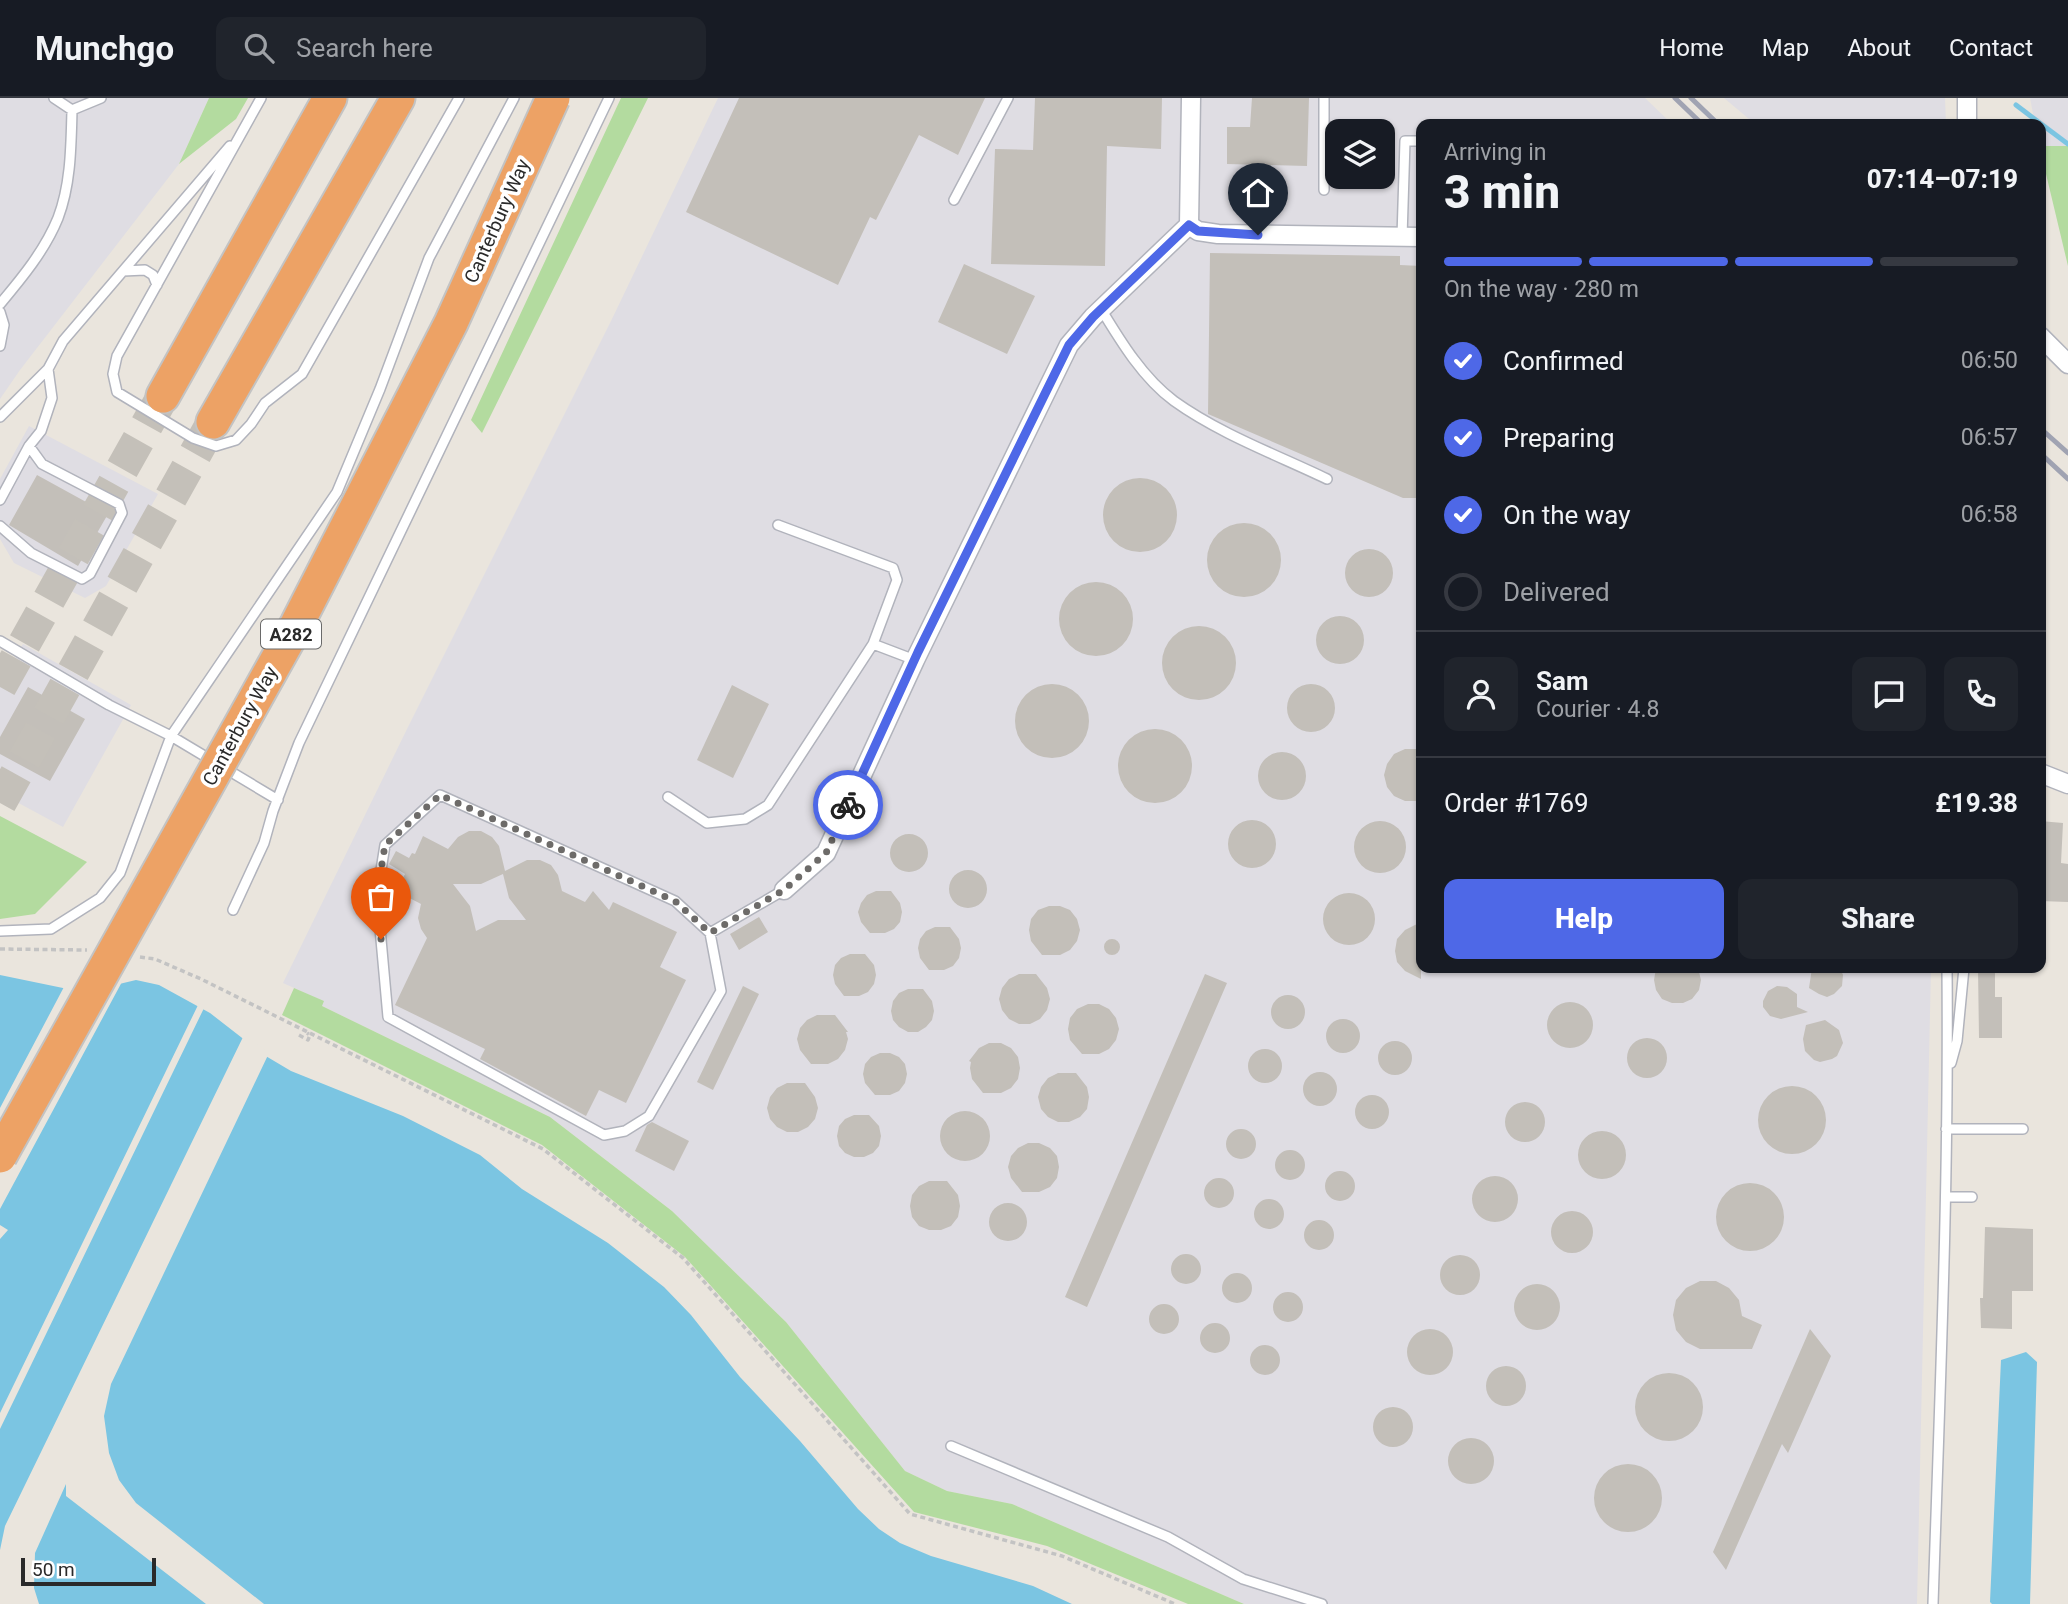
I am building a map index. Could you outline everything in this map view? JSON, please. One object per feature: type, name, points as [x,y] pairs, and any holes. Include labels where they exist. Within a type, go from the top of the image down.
[{"type":"highway","points":[[163,396],[331,98]]},
{"type":"highway","points":[[213,422],[398,98]]},
{"type":"highway","name":"Canterbury Way","points":[[0,1156],[297,624],[451,324],[553,98]]},
{"type":"street","points":[[784,890],[826,853],[915,660],[1069,345],[1101,309],[1189,225],[1191,98]]},
{"type":"street","points":[[1967,98],[1967,119]]},
{"type":"street","points":[[1189,225],[1198,231],[1218,234],[1416,237]]},
{"type":"street","points":[[2046,342],[2068,365]]},
{"type":"street","points":[[2046,775],[2068,784]]},
{"type":"lane","points":[[54,98],[72,110]]},
{"type":"lane","points":[[72,110],[90,100],[101,98]]},
{"type":"lane","points":[[261,98],[117,356],[113,374],[117,392],[193,438],[216,446],[236,440],[265,403],[302,374],[459,98]]},
{"type":"lane","points":[[0,931],[51,929],[100,898],[121,873],[171,736],[337,492],[380,389],[429,258],[514,98]]},
{"type":"lane","points":[[233,910],[264,844],[299,743],[609,98]]},
{"type":"lane","points":[[954,200],[1007,98]]},
{"type":"lane","points":[[1324,98],[1324,190]]},
{"type":"lane","points":[[0,304],[31,267],[58,218],[71,160],[72,110]]},
{"type":"lane","points":[[0,417],[48,369],[63,341],[243,132]]},
{"type":"lane","points":[[1402,237],[1405,141],[1416,141]]},
{"type":"lane","points":[[122,271],[145,270],[153,275],[157,285]]},
{"type":"lane","points":[[1101,309],[1143,372],[1174,401],[1224,430],[1327,478]]},
{"type":"lane","points":[[0,312],[4,325],[0,346]]},
{"type":"lane","points":[[0,500],[29,446],[41,432],[52,398],[48,369]]},
{"type":"lane","points":[[0,526],[31,553],[82,579],[90,574],[122,513],[119,505],[42,464],[29,446]]},
{"type":"lane","points":[[668,797],[707,823],[745,819],[768,805],[873,644],[897,580],[893,568],[778,525]]},
{"type":"lane","points":[[0,641],[109,705],[171,736],[278,800]]},
{"type":"lane","points":[[873,644],[915,660]]},
{"type":"lane","points":[[440,795],[675,901],[710,933],[721,991],[649,1116],[625,1131],[604,1135],[388,1017],[377,895],[385,845],[440,795]]},
{"type":"lane","points":[[710,933],[784,890]]},
{"type":"lane","points":[[1933,1604],[1947,1129],[1947,973]]},
{"type":"lane","points":[[1948,1072],[1957,1041],[1964,973]]},
{"type":"lane","points":[[1947,1129],[2023,1129]]},
{"type":"lane","points":[[1945,1197],[1972,1197]]},
{"type":"lane","points":[[951,1446],[1168,1538],[1243,1579],[1322,1604]]},
{"type":"path","points":[[0,949],[93,951]]},
{"type":"path","points":[[131,956],[155,959],[301,1028],[543,1149],[683,1258],[910,1514],[1062,1556],[1175,1604]]},
{"type":"path","points":[[299,1035],[308,1040],[310,1035],[299,1030],[301,1028]]},
{"type":"shaded area","points":[[0,98],[209,98],[179,164],[0,399]]},
{"type":"shaded area","points":[[718,98],[1645,98],[1667,119],[1416,119],[1416,973],[1931,973],[1917,1604],[1244,1604],[1012,1504],[947,1491],[905,1471],[786,1322],[672,1211],[550,1117],[322,1006],[323,1001],[283,983],[612,319]]},
{"type":"shaded area","points":[[1724,98],[1945,98],[1946,119],[1749,119]]},
{"type":"shaded area","points":[[2030,98],[2068,98],[2068,146],[2046,146],[2046,119],[2034,119]]},
{"type":"shaded area","points":[[29,426],[158,494],[106,586],[85,598],[14,563],[0,539],[0,479]]},
{"type":"shaded area","points":[[23,644],[131,705],[63,827],[0,793],[0,684]]},
{"type":"green space","points":[[209,98],[248,98],[236,119],[179,164]]},
{"type":"green space","points":[[621,98],[648,98],[482,433],[471,420]]},
{"type":"green space","points":[[2046,146],[2068,146],[2068,266],[2046,174]]},
{"type":"green space","points":[[0,816],[87,862],[35,914],[0,919]]},
{"type":"green space","points":[[294,988],[324,1001],[322,1006],[550,1117],[672,1211],[786,1322],[905,1471],[947,1491],[1012,1504],[1244,1604],[1188,1604],[1047,1546],[914,1512],[685,1257],[542,1145],[282,1015]]},
{"type":"water","points":[[0,975],[63,988],[105,1002],[115,985],[136,980],[159,985],[210,1013],[264,1055],[291,1071],[403,1116],[480,1155],[522,1189],[608,1243],[664,1287],[691,1315],[740,1377],[879,1529],[900,1543],[931,1556],[1033,1586],[1072,1604],[0,1604],[0,1239],[8,1230],[0,1225]]},
{"type":"water","points":[[2026,1352],[2037,1362],[2030,1604],[1992,1604],[2001,1360]]},
{"type":"pier","points":[[123,980],[0,1209],[0,1108],[65,985],[104,998],[113,982]]},
{"type":"pier","points":[[199,1003],[205,1006],[0,1429],[0,1413]]},
{"type":"pier","points":[[244,1035],[269,1053],[111,1384],[104,1416],[109,1453],[119,1480],[136,1503],[264,1604],[206,1604],[66,1496],[66,1484],[35,1553],[34,1588],[39,1604],[0,1604],[0,1550],[5,1526]]},
{"type":"building","points":[[739,98],[985,98],[958,155],[919,135],[876,220],[870,217],[838,285],[686,212]]},
{"type":"building","points":[[1035,98],[1162,98],[1161,149],[1107,146],[1105,266],[991,264],[995,149],[1033,150]]},
{"type":"building","points":[[1252,98],[1309,98],[1307,166],[1227,164],[1227,127],[1250,127]]},
{"type":"building","points":[[1210,253],[1400,256],[1400,265],[1416,266],[1416,498],[1403,498],[1208,414]]},
{"type":"building","points":[[964,264],[1035,296],[1007,354],[938,322]]},
{"type":"building","points":[[37,475],[108,514],[78,566],[9,525]]},
{"type":"building","points":[[1140,478],[1161,484],[1171,494],[1177,515],[1171,536],[1161,546],[1140,552],[1119,546],[1109,536],[1103,515],[1109,494],[1119,484]]},
{"type":"building","points":[[1244,523],[1265,529],[1275,539],[1281,560],[1275,581],[1265,591],[1244,597],[1223,591],[1213,581],[1207,560],[1213,539],[1223,529]]},
{"type":"building","points":[[1369,549],[1386,556],[1393,573],[1386,590],[1369,597],[1352,590],[1345,573],[1352,556]]},
{"type":"building","points":[[1096,582],[1117,588],[1127,598],[1133,619],[1127,640],[1117,650],[1096,656],[1075,650],[1065,640],[1059,619],[1065,598],[1075,588]]},
{"type":"building","points":[[1340,616],[1357,623],[1364,640],[1357,657],[1340,664],[1323,657],[1316,640],[1323,623]]},
{"type":"building","points":[[1199,626],[1220,632],[1230,642],[1236,663],[1230,684],[1220,694],[1199,700],[1178,694],[1168,684],[1162,663],[1168,642],[1178,632]]},
{"type":"building","points":[[1052,684],[1073,690],[1083,700],[1089,721],[1083,742],[1073,752],[1052,758],[1031,752],[1021,742],[1015,721],[1021,700],[1031,690]]},
{"type":"building","points":[[1311,684],[1328,691],[1335,708],[1328,725],[1311,732],[1294,725],[1287,708],[1294,691]]},
{"type":"building","points":[[732,685],[769,704],[733,778],[697,760]]},
{"type":"building","points":[[28,687],[85,719],[50,781],[0,754],[0,737]]},
{"type":"building","points":[[1155,729],[1176,735],[1186,745],[1192,766],[1186,787],[1176,797],[1155,803],[1134,797],[1124,787],[1118,766],[1124,745],[1134,735]]},
{"type":"building","points":[[1405,749],[1416,749],[1416,801],[1405,801],[1394,796],[1387,787],[1384,775],[1394,754]]},
{"type":"building","points":[[1282,752],[1299,759],[1306,776],[1299,793],[1282,800],[1265,793],[1258,776],[1265,759]]},
{"type":"building","points":[[1252,820],[1269,827],[1276,844],[1269,861],[1252,868],[1235,861],[1228,844],[1235,827]]},
{"type":"building","points":[[1380,821],[1399,828],[1406,847],[1399,866],[1380,873],[1361,866],[1354,847],[1361,828]]},
{"type":"building","points":[[2046,822],[2063,823],[2061,863],[2068,864],[2068,902],[2046,901]]},
{"type":"building","points":[[469,831],[481,831],[492,837],[499,846],[505,871],[527,860],[540,860],[551,865],[558,875],[562,891],[585,902],[593,891],[609,910],[613,902],[677,932],[660,967],[686,980],[626,1103],[599,1090],[586,1116],[480,1059],[485,1049],[395,1005],[427,938],[418,918],[421,904],[396,891],[405,874],[389,864],[396,851],[409,858],[412,853],[415,854],[423,836],[448,849],[458,837]],"holes":[[[503,874],[509,898],[526,920],[498,920],[476,931],[470,906],[453,884],[481,884]]]},
{"type":"building","points":[[909,834],[922,840],[928,853],[922,866],[909,872],[896,866],[890,853],[896,840]]},
{"type":"building","points":[[968,870],[981,876],[987,889],[981,902],[968,908],[955,902],[949,889],[955,876]]},
{"type":"building","points":[[876,891],[891,891],[900,903],[902,912],[900,922],[885,933],[870,933],[861,922],[858,912],[867,895]]},
{"type":"building","points":[[1349,893],[1368,900],[1375,919],[1368,938],[1349,945],[1330,938],[1323,919],[1330,900]]},
{"type":"building","points":[[1049,906],[1070,910],[1077,919],[1080,930],[1077,941],[1070,950],[1060,955],[1042,955],[1031,941],[1031,919],[1038,910]]},
{"type":"building","points":[[759,917],[768,932],[739,950],[730,934]]},
{"type":"building","points":[[1416,924],[1416,973],[1421,973],[1421,979],[1405,971],[1397,962],[1397,939],[1405,930]]},
{"type":"building","points":[[935,927],[950,927],[959,939],[961,948],[959,958],[953,966],[944,970],[929,970],[920,958],[920,939],[926,931]]},
{"type":"building","points":[[1109,939],[1115,939],[1120,947],[1118,953],[1109,955],[1104,950],[1104,944]]},
{"type":"building","points":[[850,954],[865,954],[874,965],[874,984],[868,992],[859,996],[844,996],[835,984],[833,975],[835,965]]},
{"type":"building","points":[[1655,973],[1699,973],[1701,980],[1699,990],[1692,999],[1683,1003],[1672,1003],[1662,999],[1654,980]]},
{"type":"building","points":[[1811,973],[1843,975],[1842,986],[1827,997],[1809,988]]},
{"type":"building","points":[[1978,973],[1995,973],[1995,997],[2002,997],[2002,1038],[1979,1038]]},
{"type":"building","points":[[1019,974],[1036,974],[1047,988],[1050,999],[1047,1010],[1040,1019],[1030,1024],[1019,1024],[1009,1019],[1002,1010],[999,999],[1002,988],[1009,979]]},
{"type":"building","points":[[1205,974],[1227,983],[1087,1307],[1065,1297]]},
{"type":"building","points":[[743,986],[759,994],[713,1090],[697,1082]]},
{"type":"building","points":[[1777,986],[1787,987],[1797,994],[1797,1007],[1808,1012],[1781,1019],[1770,1016],[1763,1007],[1763,1001],[1768,991]]},
{"type":"building","points":[[908,989],[923,989],[932,1001],[932,1020],[918,1032],[908,1032],[893,1020],[893,1001],[899,993]]},
{"type":"building","points":[[1288,995],[1300,1000],[1305,1012],[1300,1024],[1288,1029],[1276,1024],[1271,1012],[1276,1000]]},
{"type":"building","points":[[1570,1002],[1586,1009],[1593,1025],[1586,1041],[1570,1048],[1554,1041],[1547,1025],[1554,1009]]},
{"type":"building","points":[[1088,1004],[1099,1004],[1109,1009],[1116,1018],[1119,1029],[1116,1040],[1109,1049],[1099,1054],[1082,1054],[1070,1040],[1070,1018],[1077,1009]]},
{"type":"building","points":[[817,1015],[835,1015],[848,1032],[845,1050],[838,1059],[828,1064],[811,1064],[800,1050],[797,1039],[800,1028],[807,1020]]},
{"type":"building","points":[[1343,1019],[1355,1024],[1360,1036],[1355,1048],[1343,1053],[1331,1048],[1326,1036],[1331,1024]]},
{"type":"building","points":[[1825,1020],[1839,1030],[1843,1043],[1837,1056],[1820,1062],[1805,1051],[1803,1039],[1806,1025]]},
{"type":"building","points":[[1647,1038],[1655,1039],[1661,1044],[1666,1050],[1666,1066],[1661,1072],[1655,1077],[1647,1078],[1639,1077],[1633,1072],[1628,1066],[1627,1058],[1628,1050],[1633,1044],[1639,1039]]},
{"type":"building","points":[[1395,1041],[1407,1046],[1412,1058],[1407,1070],[1395,1075],[1383,1070],[1378,1058],[1383,1046]]},
{"type":"building","points":[[989,1043],[1001,1043],[1011,1048],[1018,1057],[1018,1079],[1011,1088],[1001,1093],[983,1093],[972,1079],[969,1061],[979,1048]]},
{"type":"building","points":[[1265,1049],[1277,1054],[1282,1066],[1277,1078],[1265,1083],[1253,1078],[1248,1066],[1253,1054]]},
{"type":"building","points":[[880,1053],[890,1053],[905,1064],[905,1083],[899,1091],[890,1095],[875,1095],[865,1083],[865,1064]]},
{"type":"building","points":[[1320,1072],[1332,1077],[1337,1089],[1332,1101],[1320,1106],[1308,1101],[1303,1089],[1308,1077]]},
{"type":"building","points":[[1058,1073],[1076,1073],[1087,1087],[1087,1109],[1080,1117],[1069,1122],[1058,1122],[1048,1117],[1041,1109],[1038,1097],[1048,1078]]},
{"type":"building","points":[[787,1083],[805,1083],[815,1097],[818,1108],[815,1119],[808,1127],[798,1132],[787,1132],[777,1127],[770,1119],[767,1108],[770,1097],[777,1088]]},
{"type":"building","points":[[1792,1086],[1805,1089],[1816,1096],[1823,1107],[1826,1120],[1823,1133],[1816,1144],[1805,1151],[1792,1154],[1779,1151],[1768,1144],[1761,1133],[1758,1120],[1761,1107],[1768,1096],[1779,1089]]},
{"type":"building","points":[[1372,1095],[1384,1100],[1389,1112],[1384,1124],[1372,1129],[1360,1124],[1355,1112],[1360,1100]]},
{"type":"building","points":[[1525,1102],[1533,1103],[1539,1108],[1544,1114],[1544,1130],[1539,1136],[1533,1141],[1525,1142],[1517,1141],[1511,1136],[1506,1130],[1505,1122],[1506,1114],[1511,1108],[1517,1103]]},
{"type":"building","points":[[965,1111],[983,1118],[990,1136],[983,1154],[965,1161],[947,1154],[940,1136],[947,1118]]},
{"type":"building","points":[[854,1115],[869,1115],[879,1126],[879,1146],[864,1157],[854,1157],[839,1146],[839,1126]]},
{"type":"building","points":[[652,1122],[689,1141],[674,1171],[635,1151],[647,1125]]},
{"type":"building","points":[[1241,1129],[1252,1133],[1256,1144],[1252,1155],[1241,1159],[1230,1155],[1226,1144],[1230,1133]]},
{"type":"building","points":[[1602,1131],[1619,1138],[1626,1155],[1619,1172],[1602,1179],[1585,1172],[1578,1155],[1585,1138]]},
{"type":"building","points":[[1028,1143],[1039,1143],[1050,1148],[1057,1156],[1057,1178],[1050,1187],[1039,1192],[1022,1192],[1011,1178],[1008,1167],[1011,1156],[1018,1148]]},
{"type":"building","points":[[1290,1150],[1301,1154],[1305,1165],[1301,1176],[1290,1180],[1279,1176],[1275,1165],[1279,1154]]},
{"type":"building","points":[[1340,1171],[1351,1175],[1355,1186],[1351,1197],[1340,1201],[1329,1197],[1325,1186],[1329,1175]]},
{"type":"building","points":[[1495,1176],[1511,1183],[1518,1199],[1511,1215],[1495,1222],[1479,1215],[1472,1199],[1479,1183]]},
{"type":"building","points":[[1219,1178],[1230,1182],[1234,1193],[1230,1204],[1219,1208],[1208,1204],[1204,1193],[1208,1182]]},
{"type":"building","points":[[929,1181],[947,1181],[958,1195],[958,1217],[951,1226],[941,1230],[929,1230],[919,1226],[912,1217],[912,1195],[919,1186]]},
{"type":"building","points":[[1750,1183],[1763,1186],[1774,1193],[1781,1204],[1784,1217],[1781,1230],[1774,1241],[1763,1248],[1750,1251],[1737,1248],[1726,1241],[1719,1230],[1716,1217],[1719,1204],[1726,1193],[1737,1186]]},
{"type":"building","points":[[1269,1199],[1280,1203],[1284,1214],[1280,1225],[1269,1229],[1258,1225],[1254,1214],[1258,1203]]},
{"type":"building","points":[[1008,1203],[1022,1208],[1027,1222],[1022,1236],[1008,1241],[994,1236],[989,1222],[994,1208]]},
{"type":"building","points":[[1572,1211],[1587,1217],[1593,1232],[1587,1247],[1572,1253],[1557,1247],[1551,1232],[1557,1217]]},
{"type":"building","points":[[1319,1220],[1330,1224],[1334,1235],[1330,1246],[1319,1250],[1308,1246],[1304,1235],[1308,1224]]},
{"type":"building","points":[[1985,1227],[2033,1229],[2033,1291],[2012,1291],[2012,1329],[1981,1328],[1980,1298],[1983,1298]]},
{"type":"building","points":[[1186,1254],[1197,1258],[1201,1269],[1197,1280],[1186,1284],[1175,1280],[1171,1269],[1175,1258]]},
{"type":"building","points":[[1460,1255],[1474,1261],[1480,1275],[1474,1289],[1460,1295],[1446,1289],[1440,1275],[1446,1261]]},
{"type":"building","points":[[1237,1273],[1248,1277],[1252,1288],[1248,1299],[1237,1303],[1226,1299],[1222,1288],[1226,1277]]},
{"type":"building","points":[[1700,1281],[1716,1281],[1729,1288],[1739,1300],[1742,1316],[1762,1325],[1752,1349],[1700,1349],[1686,1342],[1676,1330],[1673,1315],[1676,1300],[1686,1288]]},
{"type":"building","points":[[1537,1284],[1553,1291],[1560,1307],[1553,1323],[1537,1330],[1521,1323],[1514,1307],[1521,1291]]},
{"type":"building","points":[[1288,1292],[1299,1296],[1303,1307],[1299,1318],[1288,1322],[1277,1318],[1273,1307],[1277,1296]]},
{"type":"building","points":[[1164,1304],[1175,1308],[1179,1319],[1175,1330],[1164,1334],[1153,1330],[1149,1319],[1153,1308]]},
{"type":"building","points":[[1215,1323],[1226,1327],[1230,1338],[1226,1349],[1215,1353],[1204,1349],[1200,1338],[1204,1327]]},
{"type":"building","points":[[1430,1329],[1446,1336],[1453,1352],[1446,1368],[1430,1375],[1414,1368],[1407,1352],[1414,1336]]},
{"type":"building","points":[[1810,1329],[1831,1356],[1788,1453],[1782,1444],[1726,1570],[1713,1552]]},
{"type":"building","points":[[1265,1345],[1276,1349],[1280,1360],[1276,1371],[1265,1375],[1254,1371],[1250,1360],[1254,1349]]},
{"type":"building","points":[[1506,1366],[1520,1372],[1526,1386],[1520,1400],[1506,1406],[1492,1400],[1486,1386],[1492,1372]]},
{"type":"building","points":[[1669,1373],[1682,1376],[1693,1383],[1700,1394],[1703,1407],[1700,1420],[1693,1431],[1682,1438],[1669,1441],[1656,1438],[1645,1431],[1638,1420],[1635,1407],[1638,1394],[1645,1383],[1656,1376]]},
{"type":"building","points":[[1393,1407],[1407,1413],[1413,1427],[1407,1441],[1393,1447],[1379,1441],[1373,1427],[1379,1413]]},
{"type":"building","points":[[1471,1438],[1487,1445],[1494,1461],[1487,1477],[1471,1484],[1455,1477],[1448,1461],[1455,1445]]},
{"type":"building","points":[[1628,1464],[1641,1467],[1652,1474],[1659,1485],[1662,1498],[1659,1511],[1652,1522],[1641,1529],[1628,1532],[1615,1529],[1604,1522],[1597,1511],[1594,1498],[1597,1485],[1604,1474],[1615,1467]]},
{"type":"waterway","points":[[2016,105],[2035,119]]},
{"type":"waterway","points":[[2046,128],[2068,144]]},
{"type":"tunnel","points":[[0,687],[163,396]]},
{"type":"tunnel","points":[[0,803],[213,422]]},
{"type":"railway","points":[[1675,98],[1697,119]]},
{"type":"railway","points":[[1691,98],[1713,119]]},
{"type":"railway","points":[[2046,433],[2068,453]]},
{"type":"railway","points":[[2046,459],[2068,479]]},
{"type":"way so far","points":[[381,939],[377,895],[385,845],[440,795],[675,901],[710,933],[784,890],[826,853],[848,805]]},
{"type":"route","points":[[848,805],[918,652],[1069,345],[1093,317],[1189,225],[1198,231],[1218,234],[1258,235]]}]
